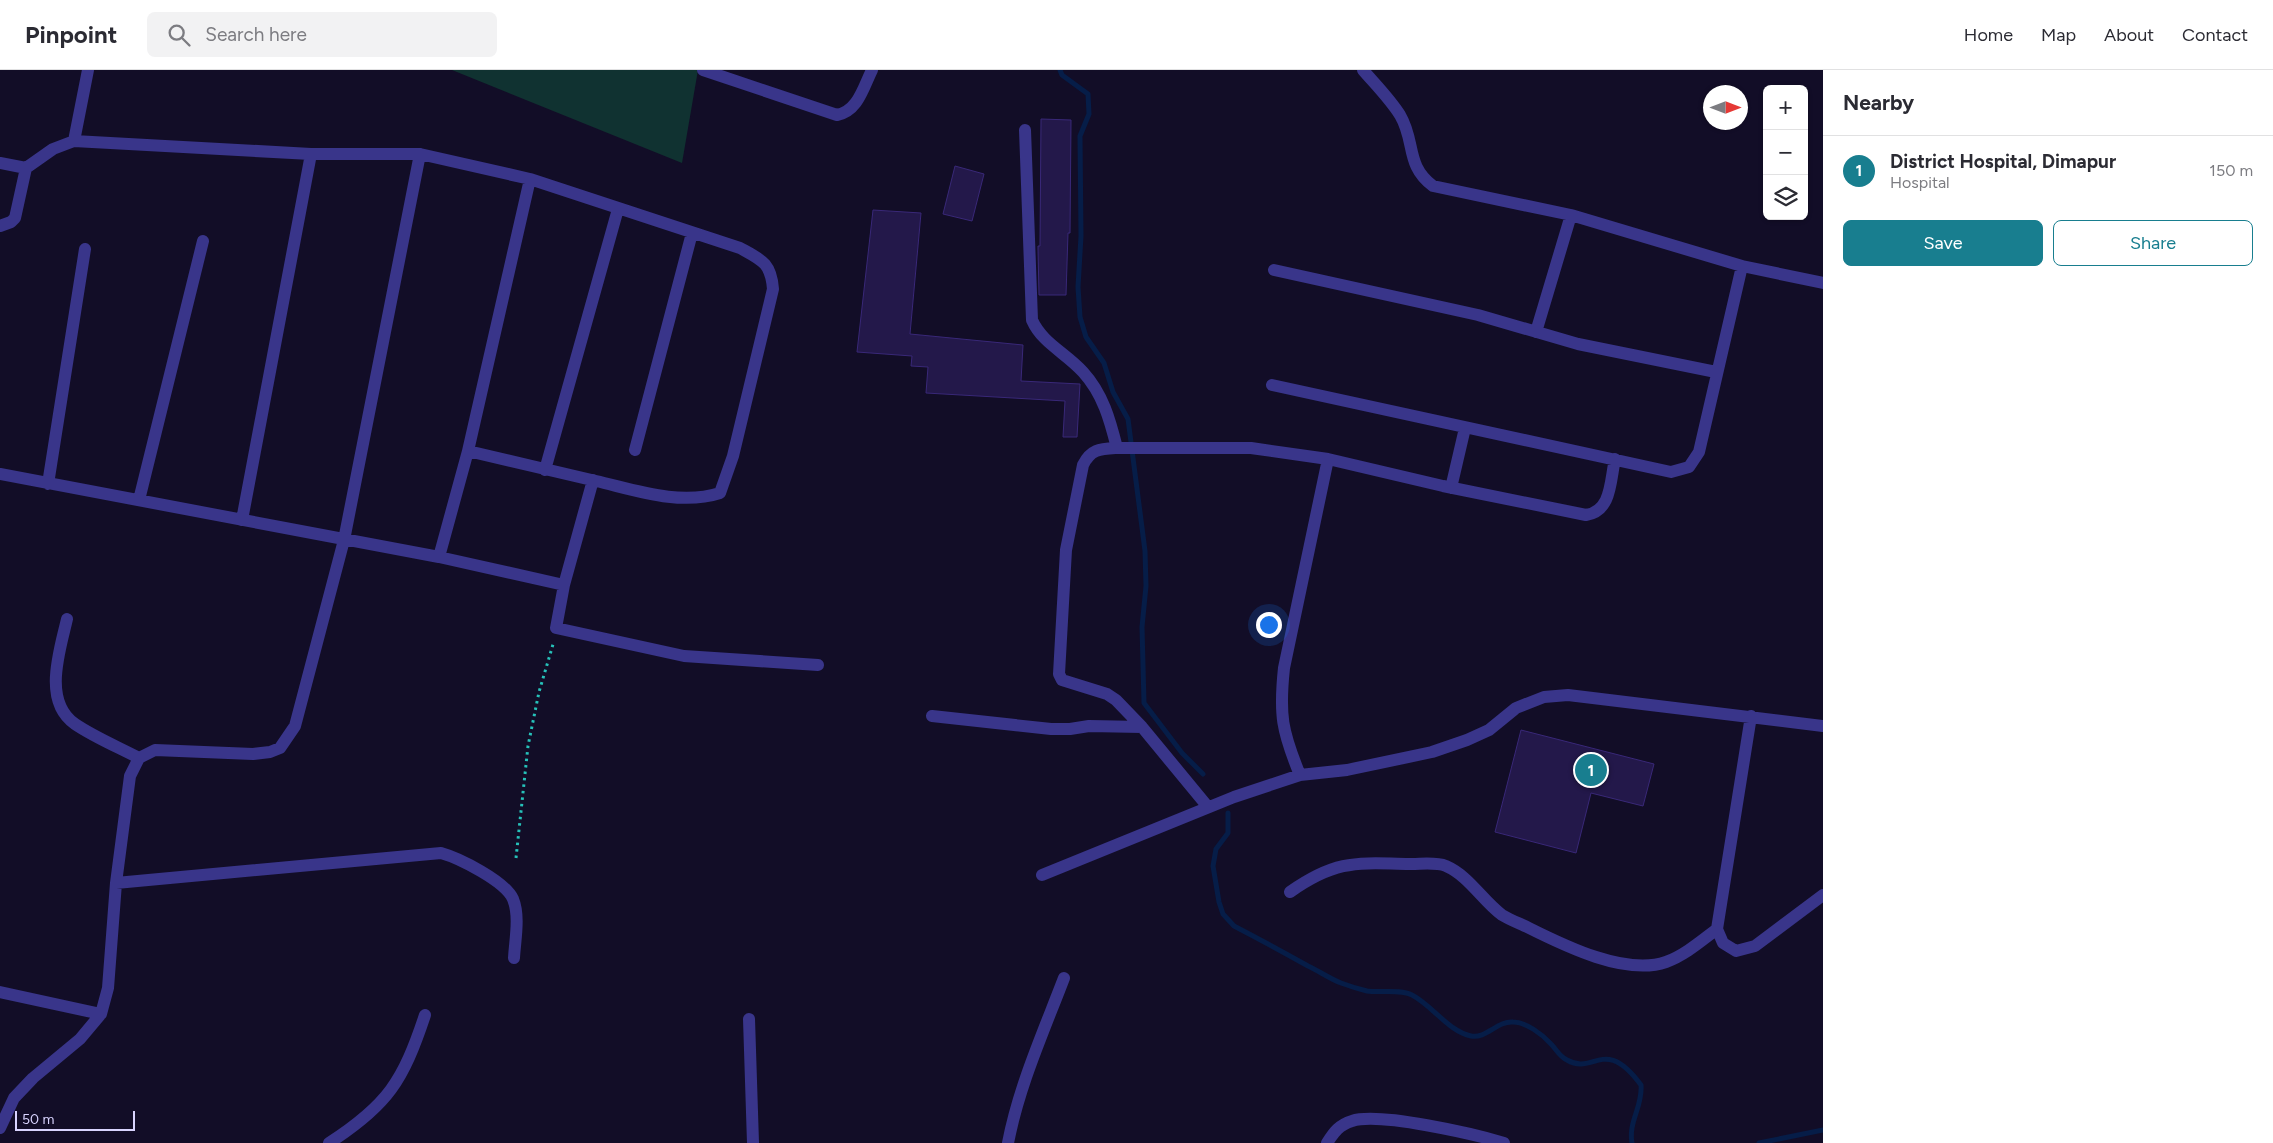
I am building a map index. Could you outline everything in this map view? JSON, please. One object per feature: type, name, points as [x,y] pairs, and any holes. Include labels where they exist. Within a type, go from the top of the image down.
[{"type":"street","points":[[74,141],[88,70]]},
{"type":"street","points":[[702,70],[836,115],[847,113],[856,104],[872,70]]},
{"type":"street","points":[[1363,70],[1399,114],[1409,134],[1414,165],[1421,177],[1433,186],[1571,215],[1742,266],[1823,283]]},
{"type":"street","points":[[1025,130],[1032,320],[1037,334],[1083,372],[1095,388],[1108,413],[1121,448]]},
{"type":"street","points":[[0,226],[11,222],[15,218],[26,168],[53,149],[74,141],[311,154],[420,154],[530,179],[740,248],[762,260],[772,274],[773,289],[727,478],[720,493],[705,498],[687,498],[545,470],[468,451]]},
{"type":"street","points":[[242,520],[311,154]]},
{"type":"street","points":[[0,1128],[14,1098],[33,1078],[80,1039],[100,1014],[108,988],[116,883],[130,776],[139,758],[155,750],[253,754],[270,752],[280,748],[295,726],[344,540],[420,154]]},
{"type":"street","points":[[0,164],[26,168]]},
{"type":"street","points":[[439,557],[468,451],[530,179]]},
{"type":"street","points":[[545,470],[618,209]]},
{"type":"street","points":[[1536,332],[1571,215]]},
{"type":"street","points":[[635,450],[692,233]]},
{"type":"street","points":[[138,500],[203,241]]},
{"type":"street","points":[[48,484],[85,249]]},
{"type":"street","points":[[1272,385],[1671,472],[1690,467],[1699,452],[1742,266]]},
{"type":"street","points":[[1274,270],[1478,315],[1578,344],[1716,372]]},
{"type":"street","points":[[1451,488],[1465,428]]},
{"type":"street","points":[[1208,807],[1142,727],[1107,694],[1062,680],[1059,674],[1066,550],[1083,465],[1088,455],[1096,450],[1121,448],[1251,448],[1328,459],[1451,488],[1586,515],[1596,514],[1603,508],[1607,498],[1614,459]]},
{"type":"street","points":[[1300,775],[1284,736],[1281,701],[1284,668],[1328,459]]},
{"type":"street","points":[[0,474],[439,557],[564,585]]},
{"type":"street","points":[[593,480],[564,585],[556,628],[684,656],[818,665]]},
{"type":"street","points":[[67,619],[57,660],[56,677],[56,694],[63,712],[74,723],[139,758]]},
{"type":"street","points":[[1042,875],[1208,807],[1300,775],[1347,770],[1432,752],[1467,740],[1489,730],[1516,708],[1544,697],[1568,695],[1823,726]]},
{"type":"street","points":[[932,716],[1051,729],[1089,726],[1142,727]]},
{"type":"street","points":[[1750,716],[1717,929],[1724,944],[1736,951],[1754,946],[1823,895]]},
{"type":"street","points":[[116,883],[441,853],[456,857],[502,886],[512,898],[516,912],[514,958]]},
{"type":"street","points":[[1290,892],[1314,875],[1337,866],[1361,863],[1443,864],[1459,872],[1503,915],[1559,943],[1599,958],[1640,965],[1665,962],[1687,951],[1717,929]]},
{"type":"street","points":[[1008,1143],[1014,1111],[1025,1078],[1064,978]]},
{"type":"street","points":[[0,992],[100,1014]]},
{"type":"street","points":[[329,1143],[375,1109],[388,1094],[400,1078],[412,1054],[425,1015]]},
{"type":"street","points":[[749,1019],[753,1143]]},
{"type":"street","points":[[1327,1143],[1336,1128],[1354,1120],[1387,1120],[1482,1137],[1504,1143]]},
{"type":"path","points":[[516,858],[528,746],[556,628]]},
{"type":"green space","points":[[452,70],[698,70],[682,163]]},
{"type":"building","points":[[1041,119],[1071,120],[1070,233],[1068,233],[1066,295],[1039,295],[1038,246],[1040,246]]},
{"type":"building","points":[[955,166],[984,174],[972,221],[943,214]]},
{"type":"building","points":[[873,210],[921,213],[910,334],[1023,345],[1021,381],[1080,384],[1077,437],[1063,437],[1065,401],[926,393],[928,367],[911,366],[912,356],[857,352]]},
{"type":"building","points":[[1521,730],[1654,764],[1643,806],[1591,793],[1576,853],[1495,832]]},
{"type":"waterway","points":[[1060,70],[1062,75],[1088,94],[1089,114],[1080,136],[1081,236],[1078,287],[1080,317],[1086,337],[1104,363],[1113,392],[1128,419],[1145,551],[1146,586],[1142,627],[1144,703],[1182,753],[1203,774]]},
{"type":"waterway","points":[[1228,813],[1228,833],[1216,849],[1213,866],[1223,914],[1234,926],[1341,983],[1367,991],[1402,992],[1412,995],[1455,1029],[1471,1036],[1482,1035],[1502,1024],[1513,1022],[1528,1026],[1547,1040],[1562,1057],[1576,1064],[1608,1059],[1618,1062],[1641,1085],[1640,1100],[1632,1128],[1632,1143]]},
{"type":"waterway","points":[[1759,1143],[1823,1130]]},
{"type":"place","name":"District Hospital, Dimapur","points":[[1591,770]]}]
